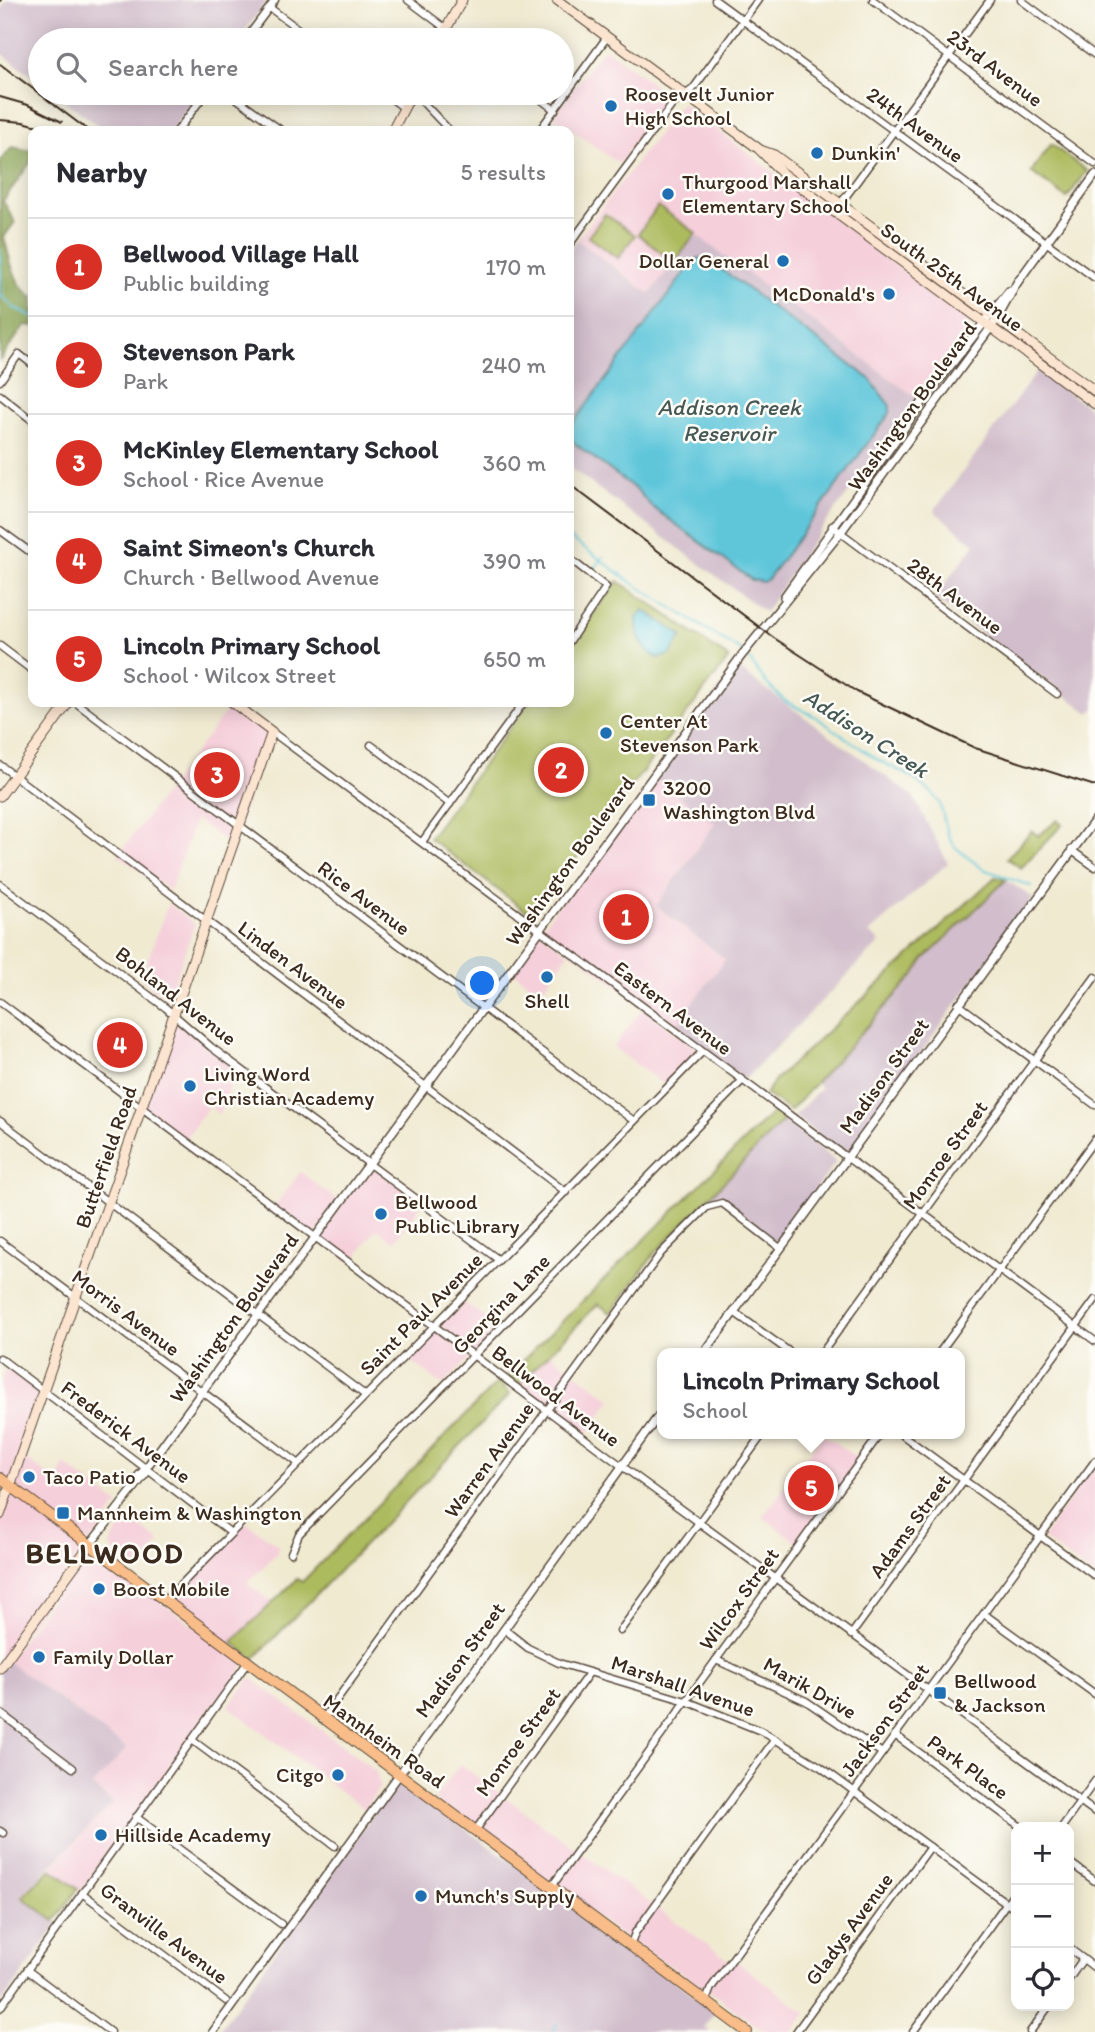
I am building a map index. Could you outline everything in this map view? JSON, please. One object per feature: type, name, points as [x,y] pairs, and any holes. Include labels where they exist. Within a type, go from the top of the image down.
[{"type":"main road","points":[[447,28],[462,0]]},
{"type":"main road","name":"South 25th Avenue","points":[[557,0],[759,149],[768,161],[886,237],[1095,404]]},
{"type":"main road","points":[[395,126],[406,105]]},
{"type":"main road","name":"South 25th Avenue","points":[[838,208],[880,246],[1095,391]]},
{"type":"main road","points":[[880,246],[886,237]]},
{"type":"main road","points":[[0,796],[65,707]]},
{"type":"main road","name":"Eastern Avenue","points":[[240,707],[272,732]]},
{"type":"main road","name":"Butterfield Road","points":[[0,1515],[272,732]]},
{"type":"main road","name":"Mannheim Road","points":[[0,1479],[322,1720],[552,1886],[747,2032]]},
{"type":"main road","name":"Washington Boulevard","points":[[0,1668],[89,1546]]},
{"type":"street","points":[[254,28],[275,0]]},
{"type":"street","points":[[408,0],[445,28]]},
{"type":"street","name":"24th Avenue","points":[[715,0],[1095,278]]},
{"type":"street","points":[[574,238],[672,105],[693,89],[758,0]]},
{"type":"street","name":"23rd Avenue","points":[[873,0],[1095,164]]},
{"type":"street","points":[[838,208],[990,0]]},
{"type":"street","points":[[1021,0],[1095,55]]},
{"type":"street","points":[[270,8],[297,28]]},
{"type":"street","points":[[574,83],[607,37]]},
{"type":"street","points":[[181,126],[197,105]]},
{"type":"street","points":[[246,105],[275,126]]},
{"type":"street","points":[[400,105],[404,108]]},
{"type":"street","points":[[425,105],[445,126]]},
{"type":"street","points":[[548,105],[555,110]]},
{"type":"street","points":[[543,126],[559,105]]},
{"type":"street","name":"Washington Boulevard","points":[[89,1546],[146,1473],[146,1468],[314,1237],[742,655],[841,532],[1095,175]]},
{"type":"street","name":"Washington Boulevard","points":[[774,613],[832,526],[990,321]]},
{"type":"street","points":[[0,381],[19,355],[28,361]]},
{"type":"street","points":[[0,395],[28,417]]},
{"type":"street","name":"28th Avenue","points":[[832,526],[1057,694]]},
{"type":"street","points":[[0,530],[28,550]]},
{"type":"street","points":[[574,562],[604,583],[605,592],[574,635]]},
{"type":"street","points":[[0,646],[28,667]]},
{"type":"street","name":"Rice Avenue","points":[[82,707],[634,1121]]},
{"type":"street","points":[[422,842],[520,707]]},
{"type":"street","name":"Eastern Avenue","points":[[272,732],[846,1159],[1095,1340]]},
{"type":"street","points":[[371,746],[450,804]]},
{"type":"street","name":"Linden Avenue","points":[[0,765],[566,1192]]},
{"type":"street","name":"Madison Street","points":[[708,1348],[1095,820]]},
{"type":"street","points":[[1071,850],[1095,867]]},
{"type":"street","name":"Bohland Avenue","points":[[0,884],[499,1261]]},
{"type":"street","name":"Monroe Street","points":[[826,1348],[1095,977]]},
{"type":"street","name":"Bellwood Avenue","points":[[0,1002],[474,1357],[1095,1812]]},
{"type":"street","points":[[958,1004],[1095,1105]]},
{"type":"street","name":"Saint Paul Avenue","points":[[164,1602],[702,1052]]},
{"type":"street","name":"Georgina Lane","points":[[291,1553],[299,1534],[742,1081]]},
{"type":"street","points":[[0,1121],[365,1395]]},
{"type":"street","points":[[943,1348],[1095,1139]]},
{"type":"street","name":"Warren Avenue","points":[[322,1720],[661,1254],[707,1207],[722,1203],[780,1248]]},
{"type":"street","name":"Morris Avenue","points":[[0,1241],[298,1464]]},
{"type":"street","name":"Adams Street","points":[[851,1635],[1095,1300]]},
{"type":"street","points":[[734,1312],[784,1348]]},
{"type":"street","name":"Frederick Avenue","points":[[0,1358],[231,1533]]},
{"type":"street","name":"Madison Street","points":[[214,2032],[657,1418]]},
{"type":"street","points":[[620,1631],[759,1439]]},
{"type":"street","name":"Wilcox Street","points":[[552,1886],[876,1439]]},
{"type":"street","points":[[908,1439],[1095,1577]]},
{"type":"street","name":"Jackson Street","points":[[706,2001],[711,1988],[1095,1461]]},
{"type":"street","points":[[984,1614],[1095,1694]]},
{"type":"street","name":"Marshall Avenue","points":[[504,1629],[542,1656],[725,1714],[775,1739],[854,1791],[1011,1906]]},
{"type":"street","name":"Marik Drive","points":[[716,1660],[806,1701],[882,1753]]},
{"type":"street","points":[[0,2008],[247,1663]]},
{"type":"street","name":"Monroe Street","points":[[475,1831],[589,1673]]},
{"type":"street","points":[[0,1713],[73,1768]]},
{"type":"street","name":"Park Place","points":[[895,1734],[1014,1822]]},
{"type":"street","points":[[631,1944],[635,1933],[775,1739]]},
{"type":"street","points":[[192,1740],[335,1846]]},
{"type":"street","points":[[1065,1822],[1095,1781]]},
{"type":"street","points":[[136,1817],[281,1924]]},
{"type":"street","name":"Gladys Avenue","points":[[796,2032],[930,1847]]},
{"type":"street","points":[[1074,1866],[1095,1881]]},
{"type":"street","name":"Granville Avenue","points":[[82,1893],[226,2001]]},
{"type":"street","points":[[913,2032],[1011,1897]]},
{"type":"street","points":[[1074,1952],[1095,1968]]},
{"type":"street","points":[[1074,1972],[1083,1959]]},
{"type":"street","points":[[27,1970],[110,2032]]},
{"type":"street","points":[[1030,2032],[1045,2011]]},
{"type":"shaded area","points":[[7,0],[268,0],[247,28],[28,28],[28,73],[0,52],[0,10]]},
{"type":"shaded area","name":"Roosevelt Junior High School","points":[[604,48],[669,96],[619,164],[574,131],[574,126],[567,126],[553,116],[561,105],[574,105],[574,88]]},
{"type":"shaded area","points":[[682,103],[965,318],[969,327],[967,333],[919,400],[695,235],[650,294],[577,240]]},
{"type":"shaded area","points":[[70,105],[190,105],[175,126],[99,126]]},
{"type":"shaded area","name":"Addison Creek Reservoir","points":[[695,234],[919,400],[821,529],[765,612],[574,471],[574,244],[577,240],[650,294]]},
{"type":"shaded area","points":[[1038,370],[1095,412],[1095,709],[1089,713],[934,598],[975,544],[934,511]]},
{"type":"shaded area","points":[[736,667],[913,796],[948,863],[869,933],[880,942],[744,1080],[674,1028],[725,959],[656,906],[715,823],[654,777]]},
{"type":"shaded area","points":[[229,707],[237,707],[271,732],[231,846],[195,819],[170,891],[118,855]]},
{"type":"shaded area","points":[[654,777],[715,823],[656,906],[725,959],[674,1028],[541,929]]},
{"type":"shaded area","points":[[1006,880],[1033,898],[846,1156],[794,1116],[821,1088],[815,1082],[915,974],[923,960]]},
{"type":"shaded area","points":[[168,903],[195,924],[168,999],[141,979]]},
{"type":"shaded area","points":[[539,931],[569,953],[540,992],[511,970]]},
{"type":"shaded area","points":[[643,1008],[701,1052],[667,1087],[613,1047]]},
{"type":"shaded area","name":"Living Word Christian Academy","points":[[175,1016],[238,1065],[219,1114],[209,1106],[185,1139],[142,1108]]},
{"type":"shaded area","points":[[785,1119],[836,1162],[776,1243],[723,1202],[708,1198]]},
{"type":"shaded area","points":[[370,1164],[423,1203],[394,1242],[376,1229],[352,1263],[316,1237]]},
{"type":"shaded area","points":[[300,1172],[340,1202],[314,1236],[275,1206]]},
{"type":"shaded area","points":[[462,1301],[500,1328],[443,1385],[407,1358]]},
{"type":"shaded area","points":[[550,1353],[612,1400],[585,1436],[519,1384]]},
{"type":"shaded area","points":[[8,1365],[42,1391],[10,1485],[0,1477],[0,1386]]},
{"type":"shaded area","points":[[819,1439],[830,1439],[860,1460],[799,1544],[763,1517]]},
{"type":"shaded area","points":[[22,1456],[58,1482],[64,1464],[118,1504],[89,1544],[12,1486]]},
{"type":"shaded area","points":[[1095,1464],[1095,1577],[1042,1538]]},
{"type":"shaded area","points":[[11,1489],[87,1546],[0,1666],[0,1519]]},
{"type":"shaded area","points":[[127,1517],[160,1542],[139,1569],[112,1550],[110,1545]]},
{"type":"shaded area","points":[[246,1522],[279,1546],[276,1554],[247,1583],[272,1602],[228,1647],[167,1603]]},
{"type":"shaded area","points":[[89,1548],[245,1664],[81,1891],[50,1868],[112,1803],[92,1786],[127,1749],[7,1661]]},
{"type":"shaded area","points":[[7,1661],[127,1749],[92,1786],[113,1803],[22,1895],[59,1923],[0,2005],[0,1670]]},
{"type":"shaded area","points":[[251,1678],[376,1771],[380,1787],[364,1809],[228,1706]]},
{"type":"shaded area","points":[[460,1764],[731,1962],[734,1959],[806,2013],[792,2032],[765,2032],[700,1984],[628,1940],[434,1800]]},
{"type":"shaded area","points":[[398,1780],[716,2011],[704,2027],[711,2032],[218,2032]]},
{"type":"green space","points":[[1051,144],[1087,171],[1067,198],[1031,172]]},
{"type":"green space","points":[[12,147],[28,150],[28,166],[3,201],[15,222],[4,237],[17,279],[28,293],[28,325],[25,325],[0,360],[0,162]]},
{"type":"green space","points":[[658,206],[696,233],[674,263],[638,234]]},
{"type":"green space","points":[[605,214],[635,235],[618,258],[588,237]]},
{"type":"green space","points":[[618,581],[729,658],[534,914],[530,914],[429,838],[525,707],[574,707],[574,640]]},
{"type":"green space","points":[[1058,820],[1062,825],[1021,868],[1007,858],[1032,831],[1038,836]]},
{"type":"green space","points":[[995,877],[1006,880],[923,960],[915,974],[790,1111],[765,1094],[776,1079]]},
{"type":"green space","points":[[774,1111],[785,1119],[655,1253],[611,1313],[598,1304],[519,1384],[507,1376]]},
{"type":"green space","points":[[498,1382],[510,1394],[254,1659],[232,1642],[297,1579],[302,1582]]},
{"type":"green space","points":[[51,1869],[78,1889],[55,1921],[22,1897]]},
{"type":"water","name":"Addison Creek Reservoir","points":[[699,258],[707,259],[869,378],[890,406],[890,413],[768,579],[763,582],[752,580],[651,506],[638,491],[574,443],[574,422],[692,263]]},
{"type":"water","points":[[644,610],[682,636],[670,655],[658,658],[648,651],[642,642],[637,618]]},
{"type":"waterway","name":"Addison Creek","points":[[0,249],[2,296],[14,308],[28,315]]},
{"type":"waterway","name":"Addison Creek","points":[[574,541],[637,586],[743,652]]},
{"type":"waterway","name":"Addison Creek","points":[[595,568],[604,556]]},
{"type":"waterway","name":"Addison Creek","points":[[747,656],[767,684],[785,701],[816,717],[878,760],[912,777],[932,793],[940,804],[948,835],[955,847],[983,869],[1031,886]]},
{"type":"waterway","points":[[552,2032],[557,2024]]},
{"type":"railway","points":[[0,64],[28,85]]},
{"type":"railway","points":[[0,97],[28,105],[62,122]]},
{"type":"railway","points":[[54,105],[82,126]]},
{"type":"railway","points":[[0,120],[38,126]]},
{"type":"railway","points":[[574,488],[774,638],[857,692],[975,748],[1095,786]]},
{"type":"place","name":"Roosevelt Junior High School","points":[[611,106]]},
{"type":"place","name":"Dunkin'","points":[[817,153]]},
{"type":"place","name":"Thurgood Marshall Elementary School","points":[[668,194]]},
{"type":"place","name":"Dollar General","points":[[783,261]]},
{"type":"place","name":"McDonald's","points":[[889,294]]},
{"type":"place","name":"Center At Stevenson Park","points":[[606,733]]},
{"type":"place","name":"Stevenson Park","points":[[561,770]]},
{"type":"place","name":"McKinley Elementary School","points":[[217,775]]},
{"type":"place","name":"3200 Washington Blvd","points":[[649,800]]},
{"type":"place","name":"Bellwood Village Hall","points":[[626,917]]},
{"type":"place","name":"Shell","points":[[547,977]]},
{"type":"place","name":"Saint Simeon's Church","points":[[120,1045]]},
{"type":"place","name":"Living Word Christian Academy","points":[[190,1086]]},
{"type":"place","name":"Bellwood Public Library","points":[[381,1214]]},
{"type":"place","name":"Taco Patio","points":[[29,1477]]},
{"type":"place","name":"Lincoln Primary School","points":[[811,1488]]},
{"type":"place","name":"Mannheim & Washington","points":[[63,1513]]},
{"type":"place","name":"Boost Mobile","points":[[99,1589]]},
{"type":"place","name":"Family Dollar","points":[[39,1657]]},
{"type":"place","name":"Bellwood & Jackson","points":[[940,1693]]},
{"type":"place","name":"Citgo","points":[[338,1775]]},
{"type":"place","name":"Hillside Academy","points":[[101,1835]]},
{"type":"place","name":"Munch's Supply","points":[[421,1896]]},
{"type":"district","name":"BELLWOOD","points":[[105,1553]]}]
